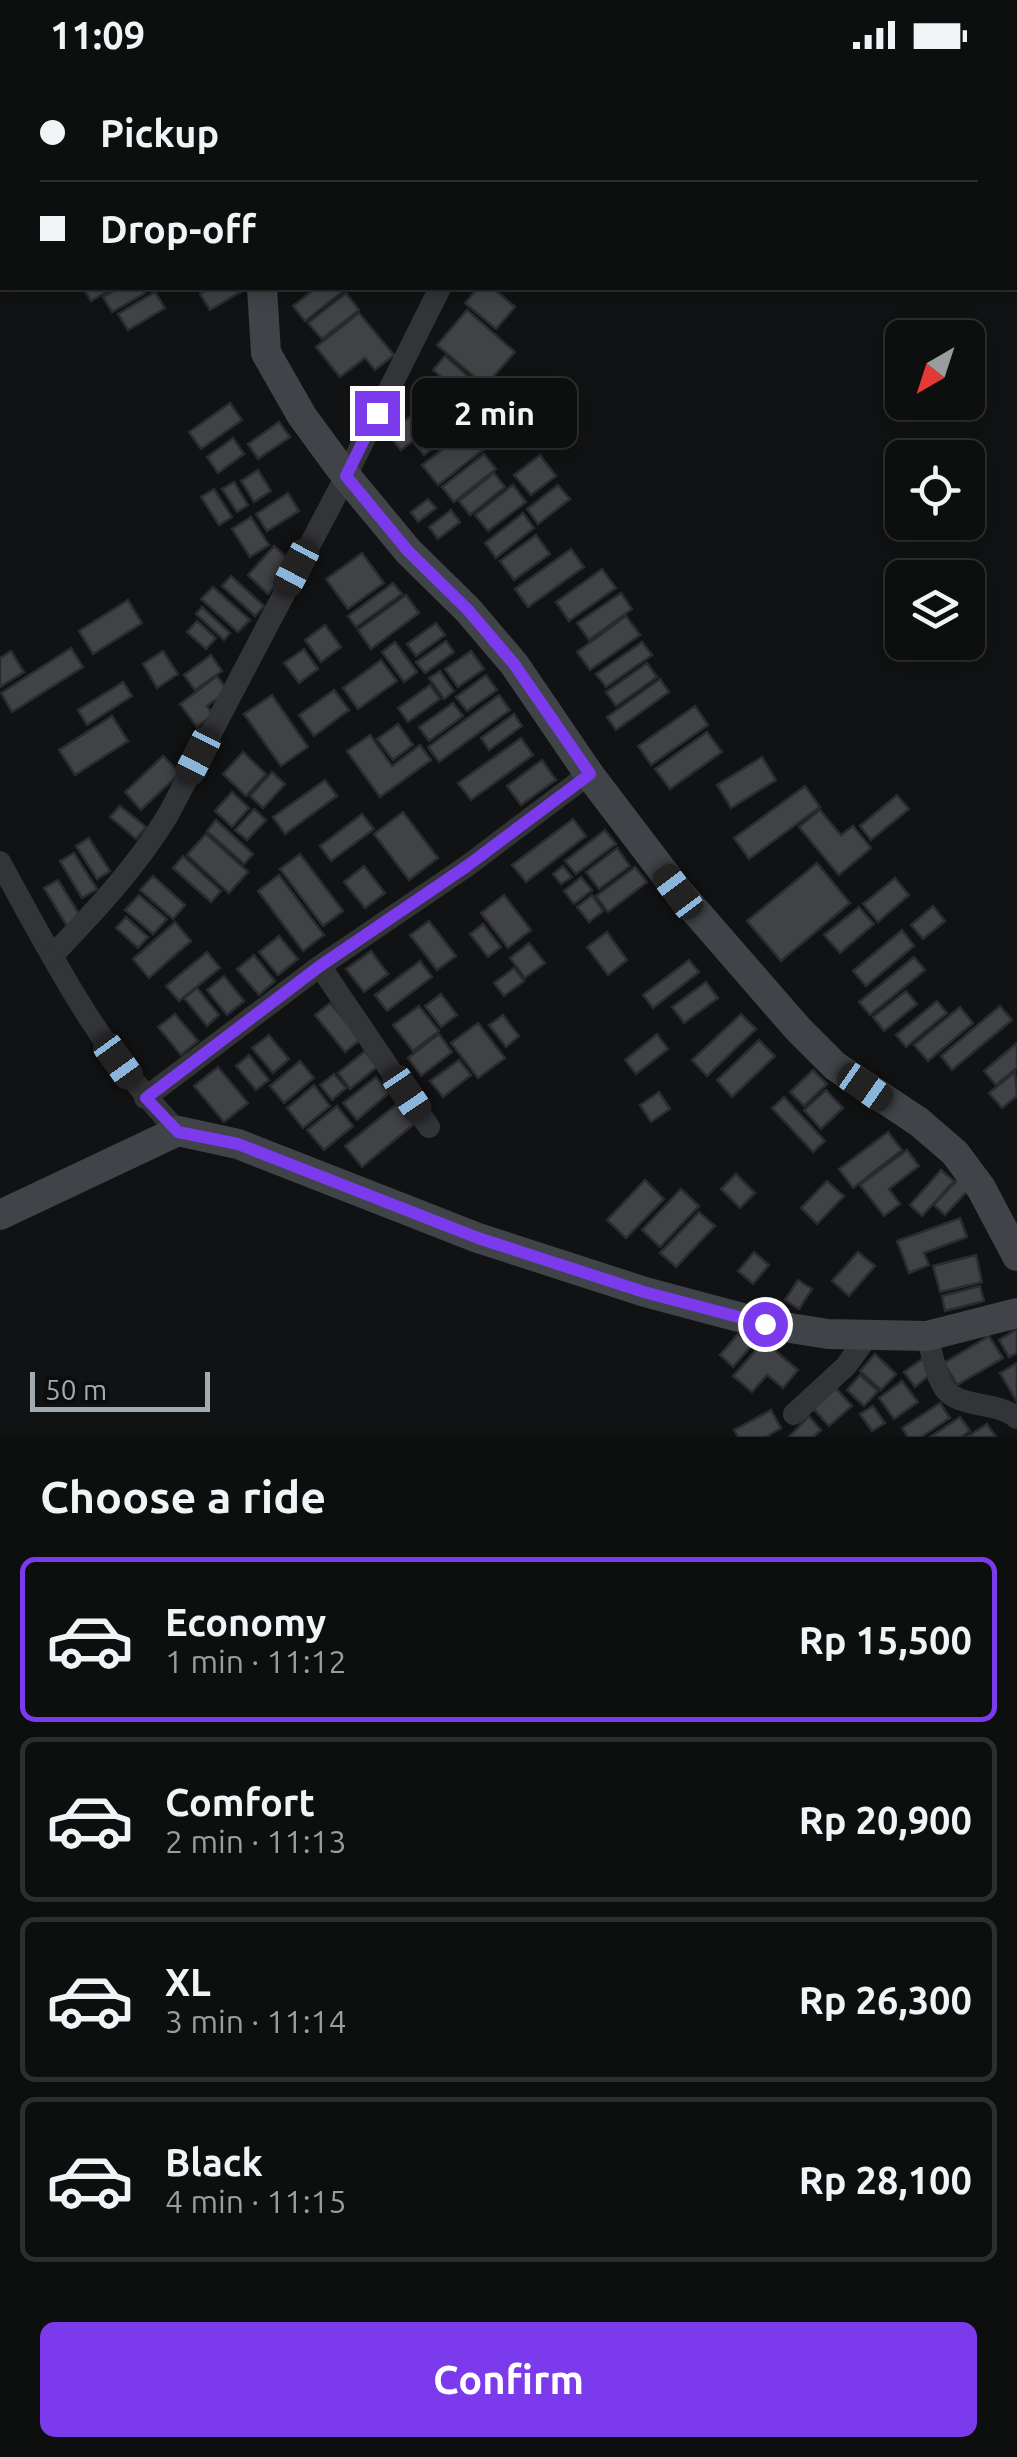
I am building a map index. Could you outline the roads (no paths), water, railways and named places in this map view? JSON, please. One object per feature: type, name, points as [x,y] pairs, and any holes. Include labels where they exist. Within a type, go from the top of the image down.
[{"type":"street","points":[[262,290],[266,353],[302,416],[346,476],[408,551],[468,610],[514,664],[678,892],[821,1053],[919,1122],[955,1153],[981,1188],[1017,1256]]},
{"type":"street","points":[[52,956],[114,891],[168,816],[439,290]]},
{"type":"street","points":[[146,1098],[320,966],[467,866],[590,774]]},
{"type":"street","points":[[0,862],[86,1017],[146,1098],[178,1132],[238,1144],[478,1238],[644,1292],[765,1324],[867,1337],[927,1336],[1017,1312]]},
{"type":"street","points":[[320,966],[429,1126]]},
{"type":"street","points":[[0,1215],[178,1132]]},
{"type":"street","points":[[927,1336],[946,1390],[958,1400],[990,1405],[1017,1418]]},
{"type":"street","points":[[794,1414],[846,1366],[867,1337]]}]
